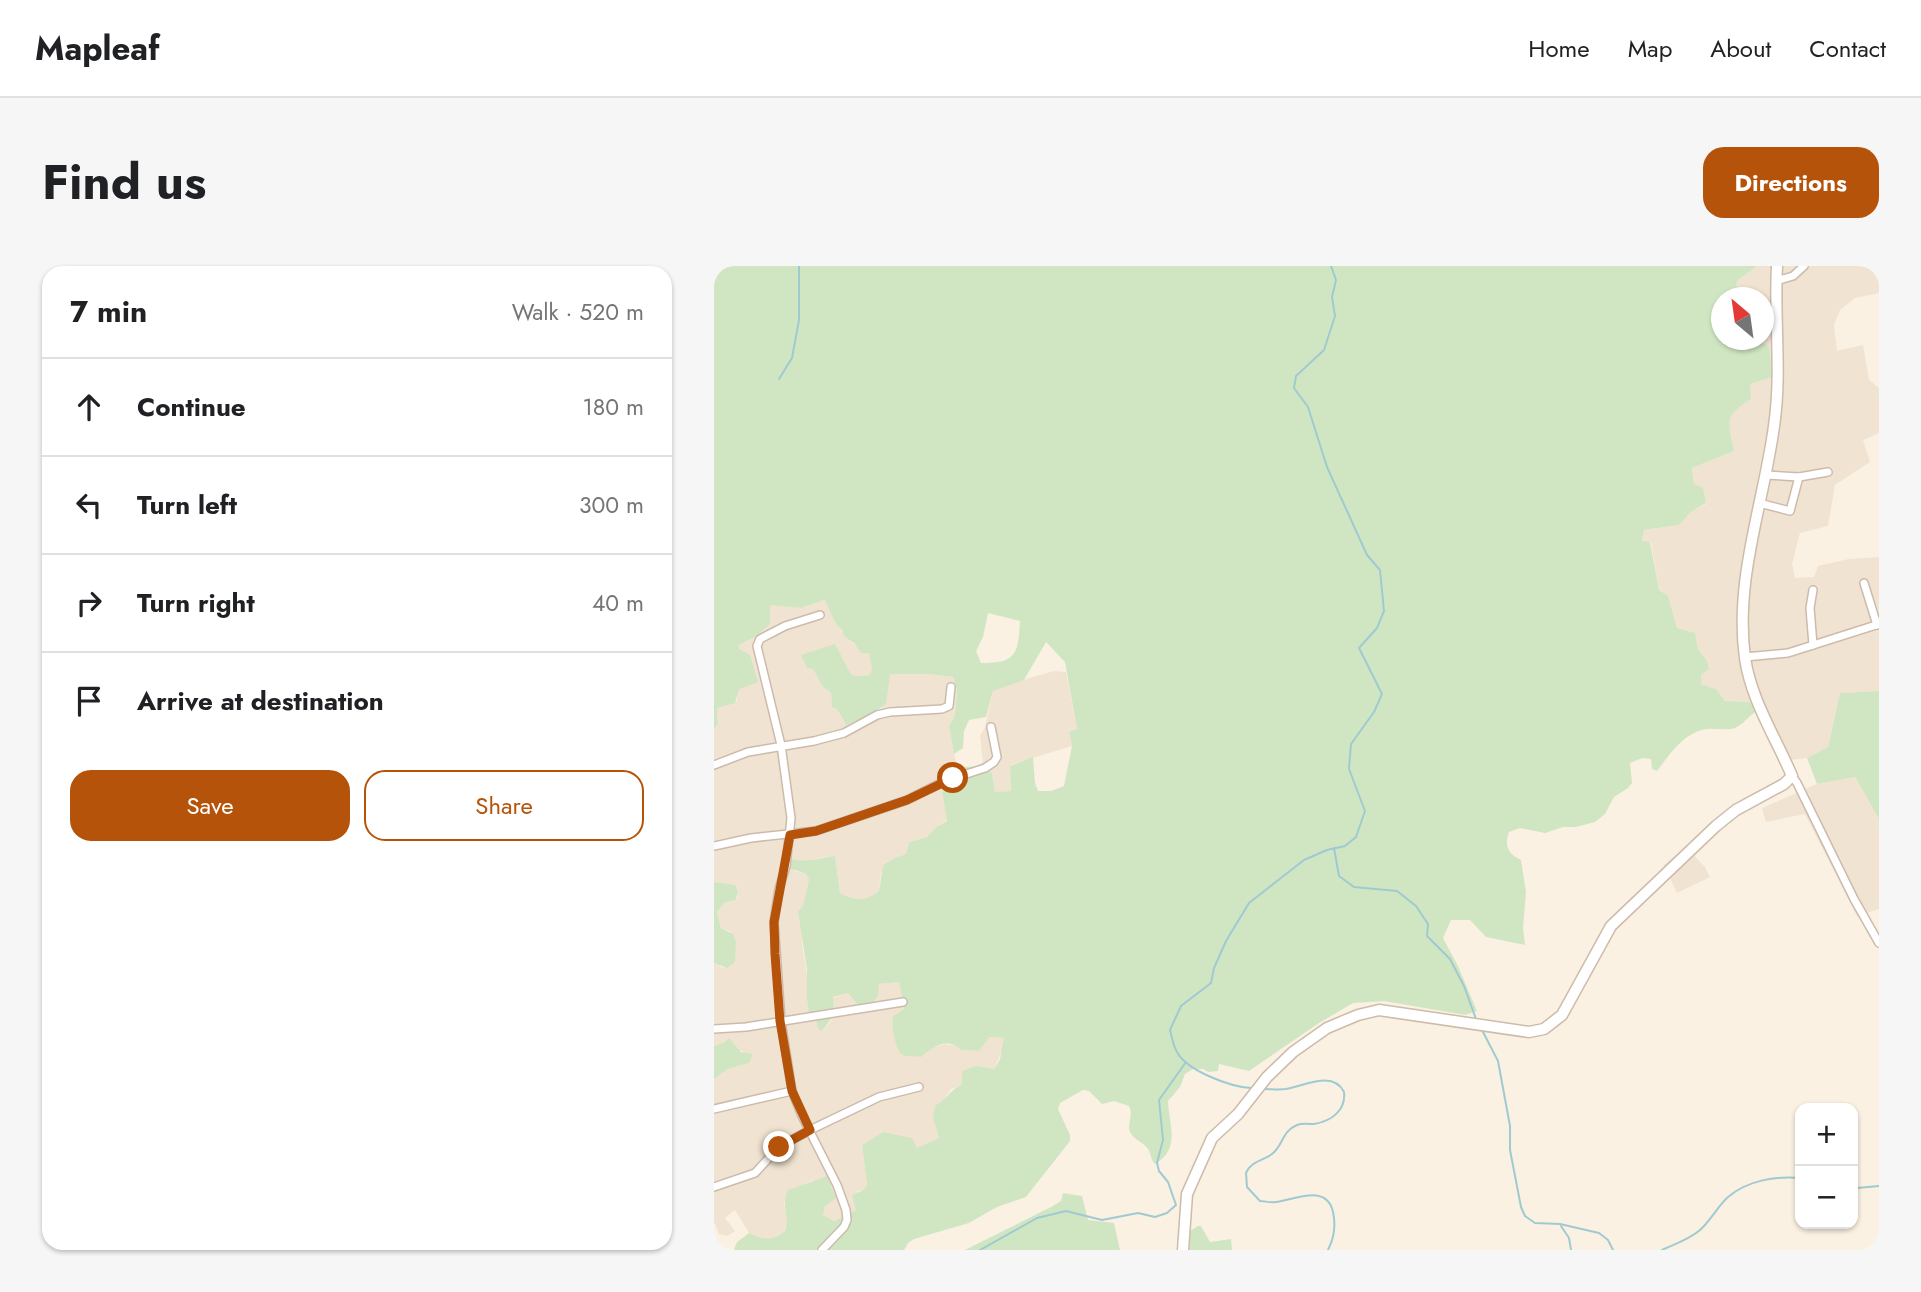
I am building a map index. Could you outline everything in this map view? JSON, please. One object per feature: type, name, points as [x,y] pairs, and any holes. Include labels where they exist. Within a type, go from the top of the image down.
[{"type":"main road","points":[[1183,1250],[1187,1194],[1212,1138],[1293,1052],[1327,1028],[1358,1015],[1379,1010],[1529,1032],[1544,1028],[1562,1015],[1611,926],[1716,826],[1736,810],[1784,784],[1792,776],[1755,694],[1745,657],[1744,604],[1759,503],[1775,423],[1777,266]]},
{"type":"street","points":[[1776,281],[1793,276],[1804,266]]},
{"type":"street","points":[[1766,475],[1799,477],[1829,472]]},
{"type":"street","points":[[1759,503],[1790,511],[1799,477]]},
{"type":"street","points":[[1745,657],[1788,653],[1878,625],[1864,583]]},
{"type":"street","points":[[1813,590],[1810,608],[1813,645]]},
{"type":"street","points":[[820,615],[785,626],[758,642],[781,746],[790,818],[790,835],[774,922],[780,1021],[792,1091],[837,1185],[847,1220],[844,1227],[822,1250]]},
{"type":"street","points":[[715,762],[748,752],[844,733],[877,715],[942,709],[949,706],[951,687]]},
{"type":"street","points":[[714,846],[751,838],[816,831],[907,800],[945,781],[991,765],[996,757],[991,727]]},
{"type":"street","points":[[1792,776],[1879,943]]},
{"type":"street","points":[[714,1029],[903,1002]]},
{"type":"street","points":[[714,1187],[755,1173],[779,1147],[810,1130],[879,1097],[919,1087]]},
{"type":"street","points":[[714,1109],[792,1091]]},
{"type":"shaded area","points":[[1757,266],[1879,266],[1879,293],[1855,298],[1840,310],[1834,325],[1837,351],[1863,345],[1869,380],[1879,388],[1879,433],[1863,440],[1870,462],[1835,485],[1828,526],[1800,533],[1792,564],[1795,578],[1814,577],[1818,566],[1849,559],[1879,557],[1879,691],[1840,693],[1828,747],[1807,758],[1782,760],[1752,702],[1725,701],[1716,689],[1701,684],[1701,675],[1707,661],[1698,649],[1695,633],[1677,628],[1668,597],[1659,590],[1651,542],[1642,542],[1644,530],[1679,525],[1691,512],[1706,504],[1694,484],[1692,468],[1734,451],[1728,424],[1733,410],[1750,399],[1749,384],[1755,350],[1774,350],[1774,287],[1736,287],[1738,280]]},
{"type":"shaded area","points":[[826,600],[836,624],[852,643],[869,653],[872,670],[869,675],[851,674],[841,655],[813,669],[822,686],[831,693],[832,707],[837,709],[844,722],[853,722],[881,709],[890,674],[953,677],[957,690],[955,715],[949,726],[958,782],[942,792],[947,820],[927,837],[909,842],[906,854],[886,862],[881,873],[879,891],[869,898],[856,900],[840,893],[835,856],[801,861],[794,871],[806,874],[809,879],[803,906],[802,944],[814,1019],[822,1030],[830,1023],[834,1009],[833,998],[848,993],[858,1005],[873,1003],[878,996],[878,984],[899,982],[904,1009],[893,1016],[909,1056],[926,1054],[929,1049],[945,1044],[957,1046],[961,1050],[979,1051],[988,1037],[1004,1038],[1004,1046],[994,1069],[963,1071],[962,1084],[950,1090],[933,1118],[939,1138],[917,1149],[883,1132],[862,1145],[867,1186],[857,1191],[856,1210],[834,1221],[828,1219],[823,1215],[825,1206],[813,1180],[788,1191],[784,1203],[787,1220],[784,1232],[762,1240],[749,1233],[735,1210],[725,1218],[735,1231],[727,1236],[719,1234],[714,1222],[714,1079],[728,1069],[749,1063],[744,1052],[737,1049],[734,1043],[725,1042],[714,1046],[714,963],[724,968],[731,932],[721,928],[717,912],[724,903],[738,897],[737,887],[714,882],[714,729],[718,724],[717,708],[737,701],[739,645],[765,629],[770,604],[801,608]]},
{"type":"shaded area","points":[[1054,671],[1066,672],[1077,729],[1069,732],[1072,746],[1013,764],[1010,766],[1011,791],[995,792],[992,773],[983,762],[980,736],[985,727],[993,691]]},
{"type":"shaded area","points":[[1855,777],[1879,819],[1879,909],[1857,916],[1805,814],[1766,822],[1762,808],[1817,784]]},
{"type":"shaded area","points":[[1686,847],[1705,867],[1710,877],[1677,893],[1664,865]]},
{"type":"green space","points":[[714,266],[1757,266],[1738,280],[1736,287],[1711,287],[1711,350],[1769,350],[1772,377],[1750,384],[1751,399],[1732,415],[1729,426],[1734,451],[1692,468],[1694,484],[1703,488],[1706,503],[1691,512],[1679,525],[1644,530],[1642,541],[1650,542],[1659,590],[1668,596],[1677,628],[1695,633],[1698,649],[1707,661],[1709,669],[1701,675],[1701,684],[1716,689],[1725,701],[1752,702],[1757,711],[1735,728],[1707,729],[1691,734],[1678,745],[1657,771],[1652,769],[1651,759],[1642,758],[1630,763],[1632,783],[1614,797],[1605,814],[1595,822],[1545,833],[1520,828],[1509,832],[1507,845],[1510,852],[1521,860],[1526,892],[1523,928],[1525,945],[1486,937],[1470,920],[1451,920],[1443,938],[1477,1011],[1465,1015],[1384,1001],[1353,1003],[1249,1071],[1219,1064],[1218,1071],[1193,1069],[1185,1074],[1180,1087],[1168,1101],[1171,1144],[1163,1158],[1155,1164],[1148,1149],[1130,1132],[1129,1106],[1114,1101],[1102,1104],[1089,1091],[1083,1090],[1060,1103],[1058,1109],[1070,1135],[1070,1141],[1026,1197],[997,1207],[969,1223],[914,1239],[904,1250],[734,1250],[737,1242],[749,1233],[766,1238],[784,1232],[788,1190],[827,1176],[836,1198],[825,1206],[823,1215],[834,1221],[856,1210],[852,1195],[867,1185],[862,1145],[883,1132],[912,1138],[917,1148],[939,1138],[933,1118],[935,1106],[962,1084],[962,1071],[976,1066],[994,1069],[1000,1059],[1004,1038],[989,1037],[979,1051],[961,1050],[945,1044],[935,1047],[921,1057],[903,1055],[896,1043],[893,1025],[893,1016],[904,1009],[899,982],[879,984],[878,996],[873,1003],[858,1005],[848,993],[833,997],[831,1019],[819,1030],[816,1021],[810,1020],[807,970],[798,911],[803,906],[809,879],[806,874],[789,868],[792,859],[808,860],[835,856],[840,893],[855,899],[869,897],[879,891],[883,866],[886,863],[906,854],[909,842],[927,837],[936,827],[947,821],[942,792],[958,782],[958,772],[965,767],[980,766],[983,762],[992,773],[995,792],[1011,791],[1010,766],[1033,757],[1038,791],[1051,791],[1064,786],[1072,746],[1069,732],[1077,729],[1065,662],[1046,642],[1024,680],[993,691],[986,717],[969,720],[964,731],[963,748],[954,754],[949,726],[955,715],[957,690],[953,677],[890,674],[886,704],[846,725],[837,709],[832,707],[831,693],[822,686],[813,669],[807,668],[801,655],[835,644],[851,674],[869,675],[872,670],[869,653],[861,653],[855,644],[844,636],[825,600],[801,608],[770,605],[770,624],[739,645],[739,649],[750,655],[758,682],[739,689],[735,703],[717,708],[718,724],[714,729]],"holes":[[[988,613],[1020,621],[1018,641],[1013,654],[1002,661],[981,663],[976,651],[983,637]]]},
{"type":"green space","points":[[1879,691],[1879,819],[1855,777],[1817,784],[1807,758],[1828,747],[1840,693]]},
{"type":"green space","points":[[714,882],[735,885],[738,891],[736,900],[724,903],[717,912],[721,928],[733,934],[736,942],[735,962],[727,968],[714,963]]},
{"type":"green space","points":[[729,1038],[741,1052],[753,1054],[749,1063],[728,1069],[714,1079],[714,1046]]},
{"type":"green space","points":[[1063,1193],[1082,1196],[1088,1220],[1114,1223],[1120,1250],[965,1250],[1051,1207],[1061,1201]]},
{"type":"green space","points":[[1201,1226],[1210,1242],[1231,1239],[1232,1250],[1190,1250],[1190,1231]]},
{"type":"waterway","points":[[779,379],[792,358],[799,320],[799,266]]},
{"type":"waterway","points":[[1251,1088],[1232,1085],[1190,1066],[1176,1050],[1170,1030],[1181,1006],[1211,983],[1214,968],[1226,941],[1249,903],[1304,860],[1345,846],[1356,837],[1365,811],[1349,769],[1351,744],[1374,712],[1382,694],[1359,648],[1377,628],[1384,611],[1380,570],[1367,555],[1327,467],[1308,407],[1294,388],[1296,376],[1324,350],[1335,316],[1332,297],[1336,280],[1331,266]]},
{"type":"waterway","points":[[1334,848],[1339,876],[1354,887],[1397,891],[1416,906],[1428,924],[1427,936],[1450,959],[1464,986],[1476,1019]]},
{"type":"waterway","points":[[1482,1030],[1498,1061],[1510,1126],[1510,1150],[1525,1216],[1535,1223],[1560,1224],[1599,1233],[1608,1240],[1613,1250]]},
{"type":"waterway","points":[[980,1250],[1037,1218],[1066,1211],[1102,1220],[1138,1213],[1155,1217],[1167,1213],[1176,1205],[1168,1182],[1159,1171],[1157,1163],[1163,1140],[1159,1100],[1186,1062]]},
{"type":"waterway","points":[[1263,1089],[1286,1089],[1326,1081],[1339,1085],[1344,1092],[1343,1104],[1336,1114],[1321,1123],[1301,1124],[1292,1128],[1276,1151],[1254,1164],[1246,1173],[1247,1187],[1260,1201],[1274,1202],[1310,1195],[1324,1198],[1330,1203],[1334,1222],[1328,1250]]},
{"type":"waterway","points":[[1662,1250],[1696,1233],[1736,1191],[1753,1183],[1795,1178]]},
{"type":"waterway","points":[[1858,1188],[1879,1186]]},
{"type":"waterway","points":[[1561,1226],[1569,1238],[1571,1250]]},
{"type":"route","points":[[779,1147],[810,1130],[792,1091],[780,1021],[775,954],[774,922],[790,835],[816,831],[907,800],[953,778]]}]
